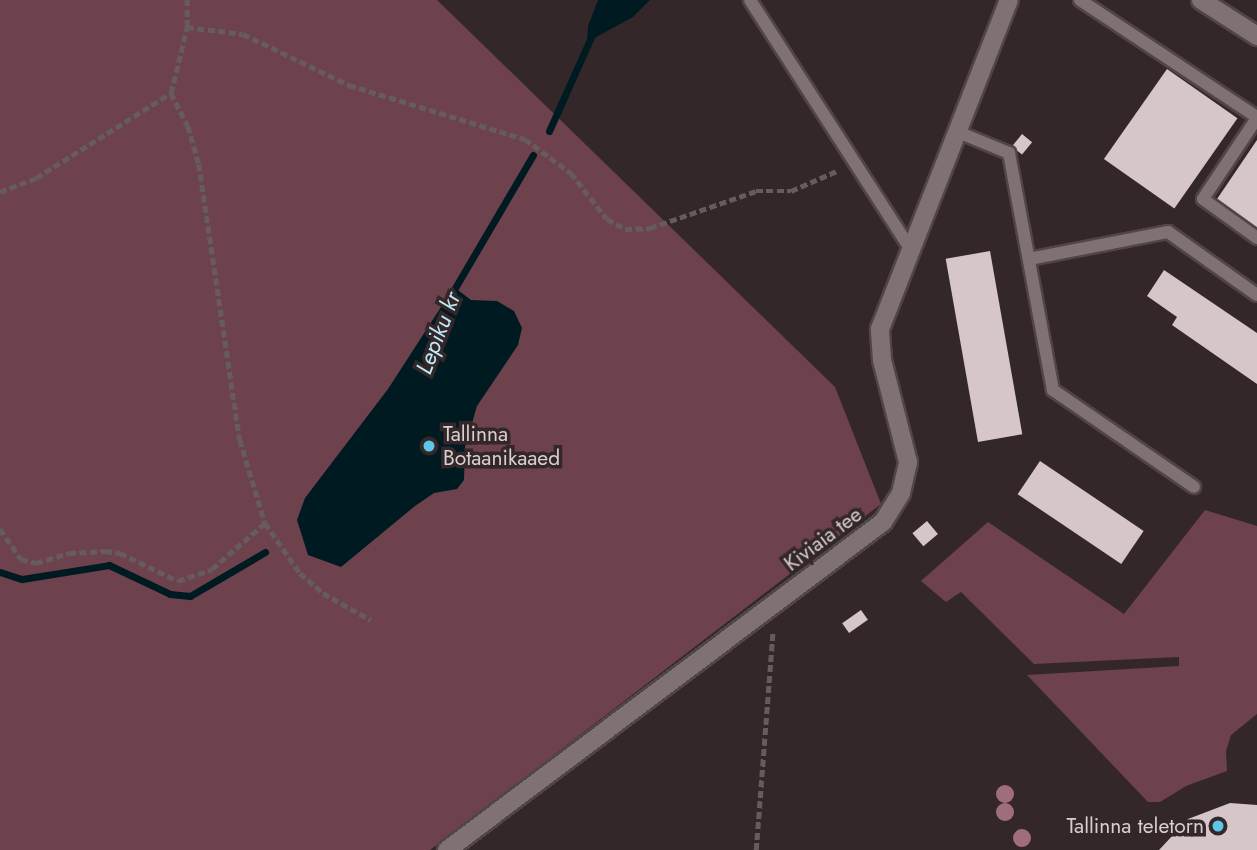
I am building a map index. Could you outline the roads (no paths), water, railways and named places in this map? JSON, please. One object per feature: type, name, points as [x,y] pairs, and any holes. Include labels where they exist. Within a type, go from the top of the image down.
[{"type":"street","name":"Kiviaia tee","points":[[447,850],[883,522],[901,493],[908,462],[882,360],[880,329],[1009,0]]},
{"type":"street","points":[[1201,0],[1257,36]]},
{"type":"lane","points":[[750,0],[911,250]]},
{"type":"lane","points":[[1080,0],[1257,118],[1203,199],[1257,238]]},
{"type":"lane","points":[[958,131],[1009,153],[1053,390],[1194,487]]},
{"type":"lane","points":[[1029,259],[1168,232],[1257,295]]},
{"type":"water","points":[[598,0],[650,0],[633,17],[587,42],[588,26]]},
{"type":"water","points":[[454,287],[471,300],[497,301],[514,311],[522,328],[518,345],[477,406],[465,447],[464,480],[457,489],[434,493],[415,506],[341,567],[308,555],[297,520],[305,498],[388,389]]},
{"type":"waterway","name":"Lepiku kr","points":[[549,131],[592,35]]},
{"type":"waterway","name":"Lepiku kr","points":[[452,293],[533,155]]},
{"type":"waterway","name":"Lepiku kr","points":[[0,572],[22,579],[109,565],[170,594],[190,596],[265,552]]},
{"type":"place","name":"Tallinna Botaanikaaed","points":[[429,446]]},
{"type":"place","name":"Tallinna teletorn","points":[[1218,826]]}]
